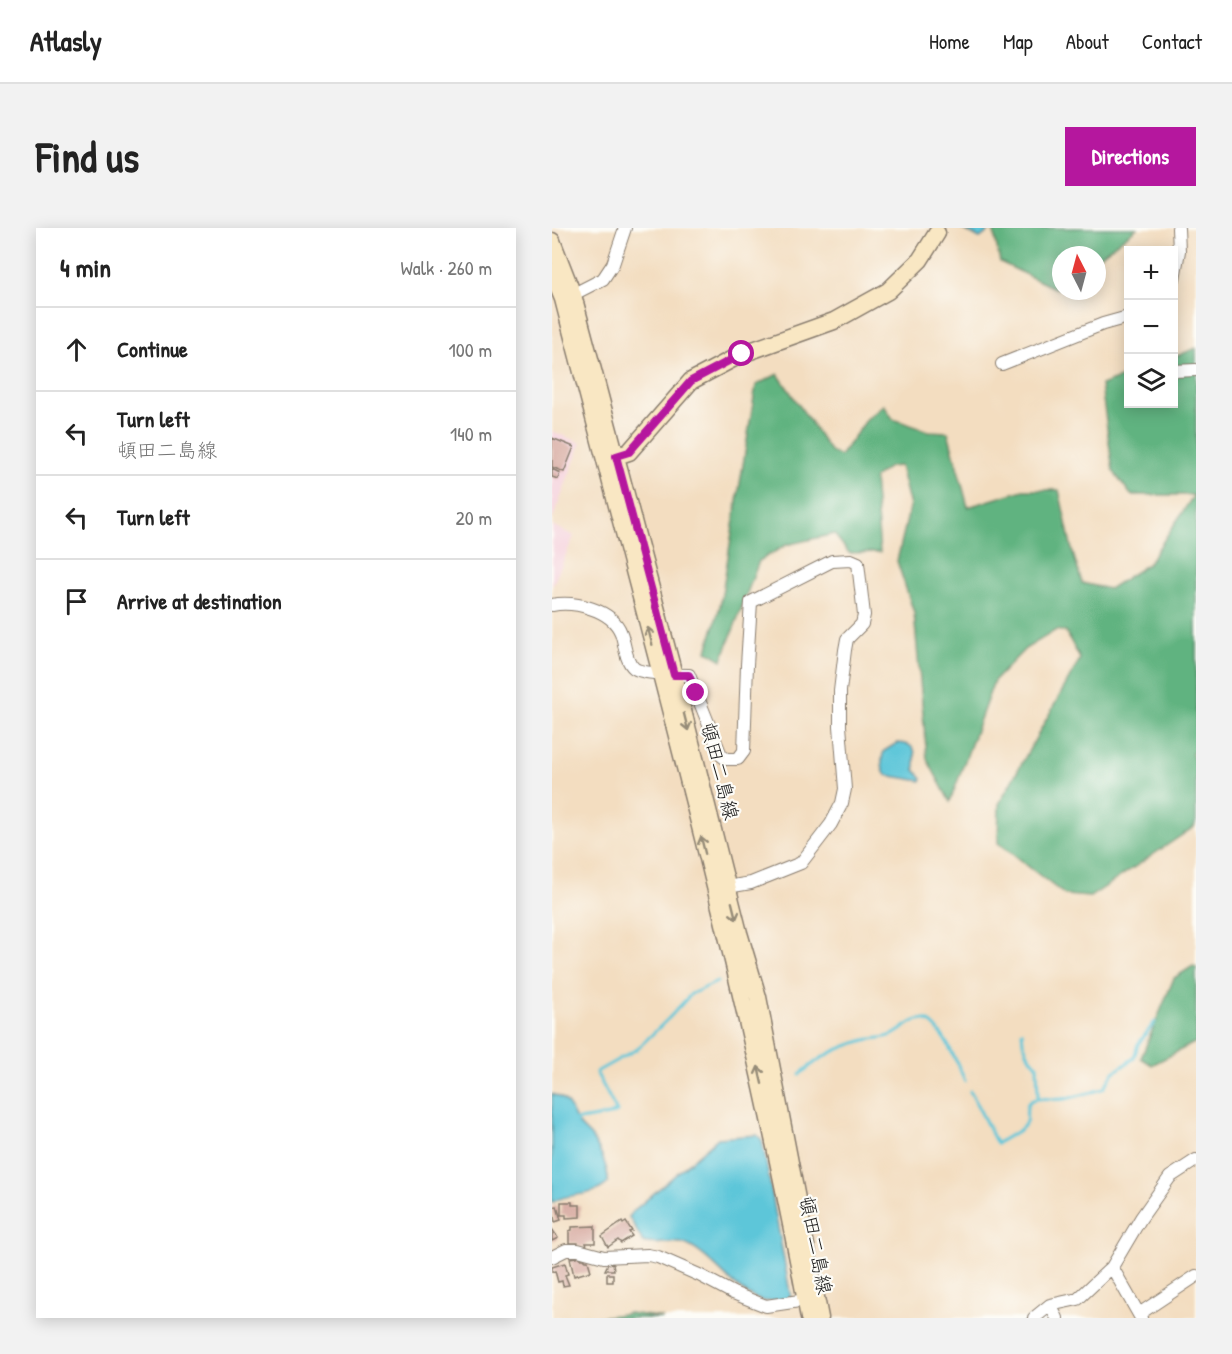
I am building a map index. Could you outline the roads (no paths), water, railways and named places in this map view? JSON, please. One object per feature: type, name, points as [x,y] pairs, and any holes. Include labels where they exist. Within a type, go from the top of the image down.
[{"type":"main road","points":[[610,458],[629,452],[691,381],[742,354],[834,321],[888,291],[920,260],[937,230]]},
{"type":"main road","name":"頓田二島線","points":[[552,241],[667,674],[758,997],[810,1306]]},
{"type":"main road","name":"頓田二島線","points":[[552,272],[568,297]]},
{"type":"main road","name":"頓田二島線","points":[[667,674],[771,1123],[810,1306],[820,1318]]},
{"type":"street","points":[[568,297],[603,279],[613,264],[625,228]]},
{"type":"street","points":[[1178,228],[1178,256]]},
{"type":"street","points":[[1002,364],[1103,324],[1124,318]]},
{"type":"street","points":[[1178,371],[1196,370]]},
{"type":"street","points":[[552,605],[593,607],[606,615],[620,630],[634,669],[644,672],[689,675],[721,755],[726,759],[738,759],[744,751],[746,735],[751,602],[832,561],[851,560],[858,563],[864,615],[862,624],[847,639],[840,691],[845,789],[842,803],[831,824],[801,863],[751,884],[728,887]]},
{"type":"street","points":[[1034,1318],[1050,1305],[1078,1299],[1112,1267],[1141,1218],[1170,1177],[1196,1160]]},
{"type":"street","points":[[552,1257],[566,1250],[578,1250],[604,1257],[648,1255],[658,1257],[766,1306],[810,1306]]},
{"type":"street","points":[[1112,1267],[1140,1316],[1196,1276]]},
{"type":"street","points":[[1050,1305],[1057,1318]]},
{"type":"water","points":[[960,228],[993,228],[980,238]]},
{"type":"water","points":[[897,743],[910,746],[915,751],[915,770],[922,778],[921,781],[884,773],[882,757],[884,751]]},
{"type":"water","points":[[552,1094],[567,1102],[579,1124],[591,1136],[601,1154],[608,1183],[595,1191],[565,1197],[552,1203]]},
{"type":"water","points":[[757,1135],[762,1140],[791,1298],[770,1302],[753,1297],[744,1291],[706,1257],[685,1244],[643,1242],[629,1217],[718,1138]]},
{"type":"waterway","points":[[574,1121],[617,1112],[596,1072],[637,1049],[691,994],[717,982]]},
{"type":"waterway","points":[[800,1074],[838,1049],[865,1040],[889,1036],[912,1022],[925,1020],[931,1023],[943,1037],[965,1081]]},
{"type":"waterway","points":[[970,1091],[997,1144],[1024,1125],[1031,1101],[1038,1098],[1063,1099],[1104,1088],[1113,1073],[1134,1058],[1138,1044],[1155,1022]]},
{"type":"waterway","points":[[1022,1031],[1023,1042],[1029,1056],[1037,1065],[1038,1098]]}]
